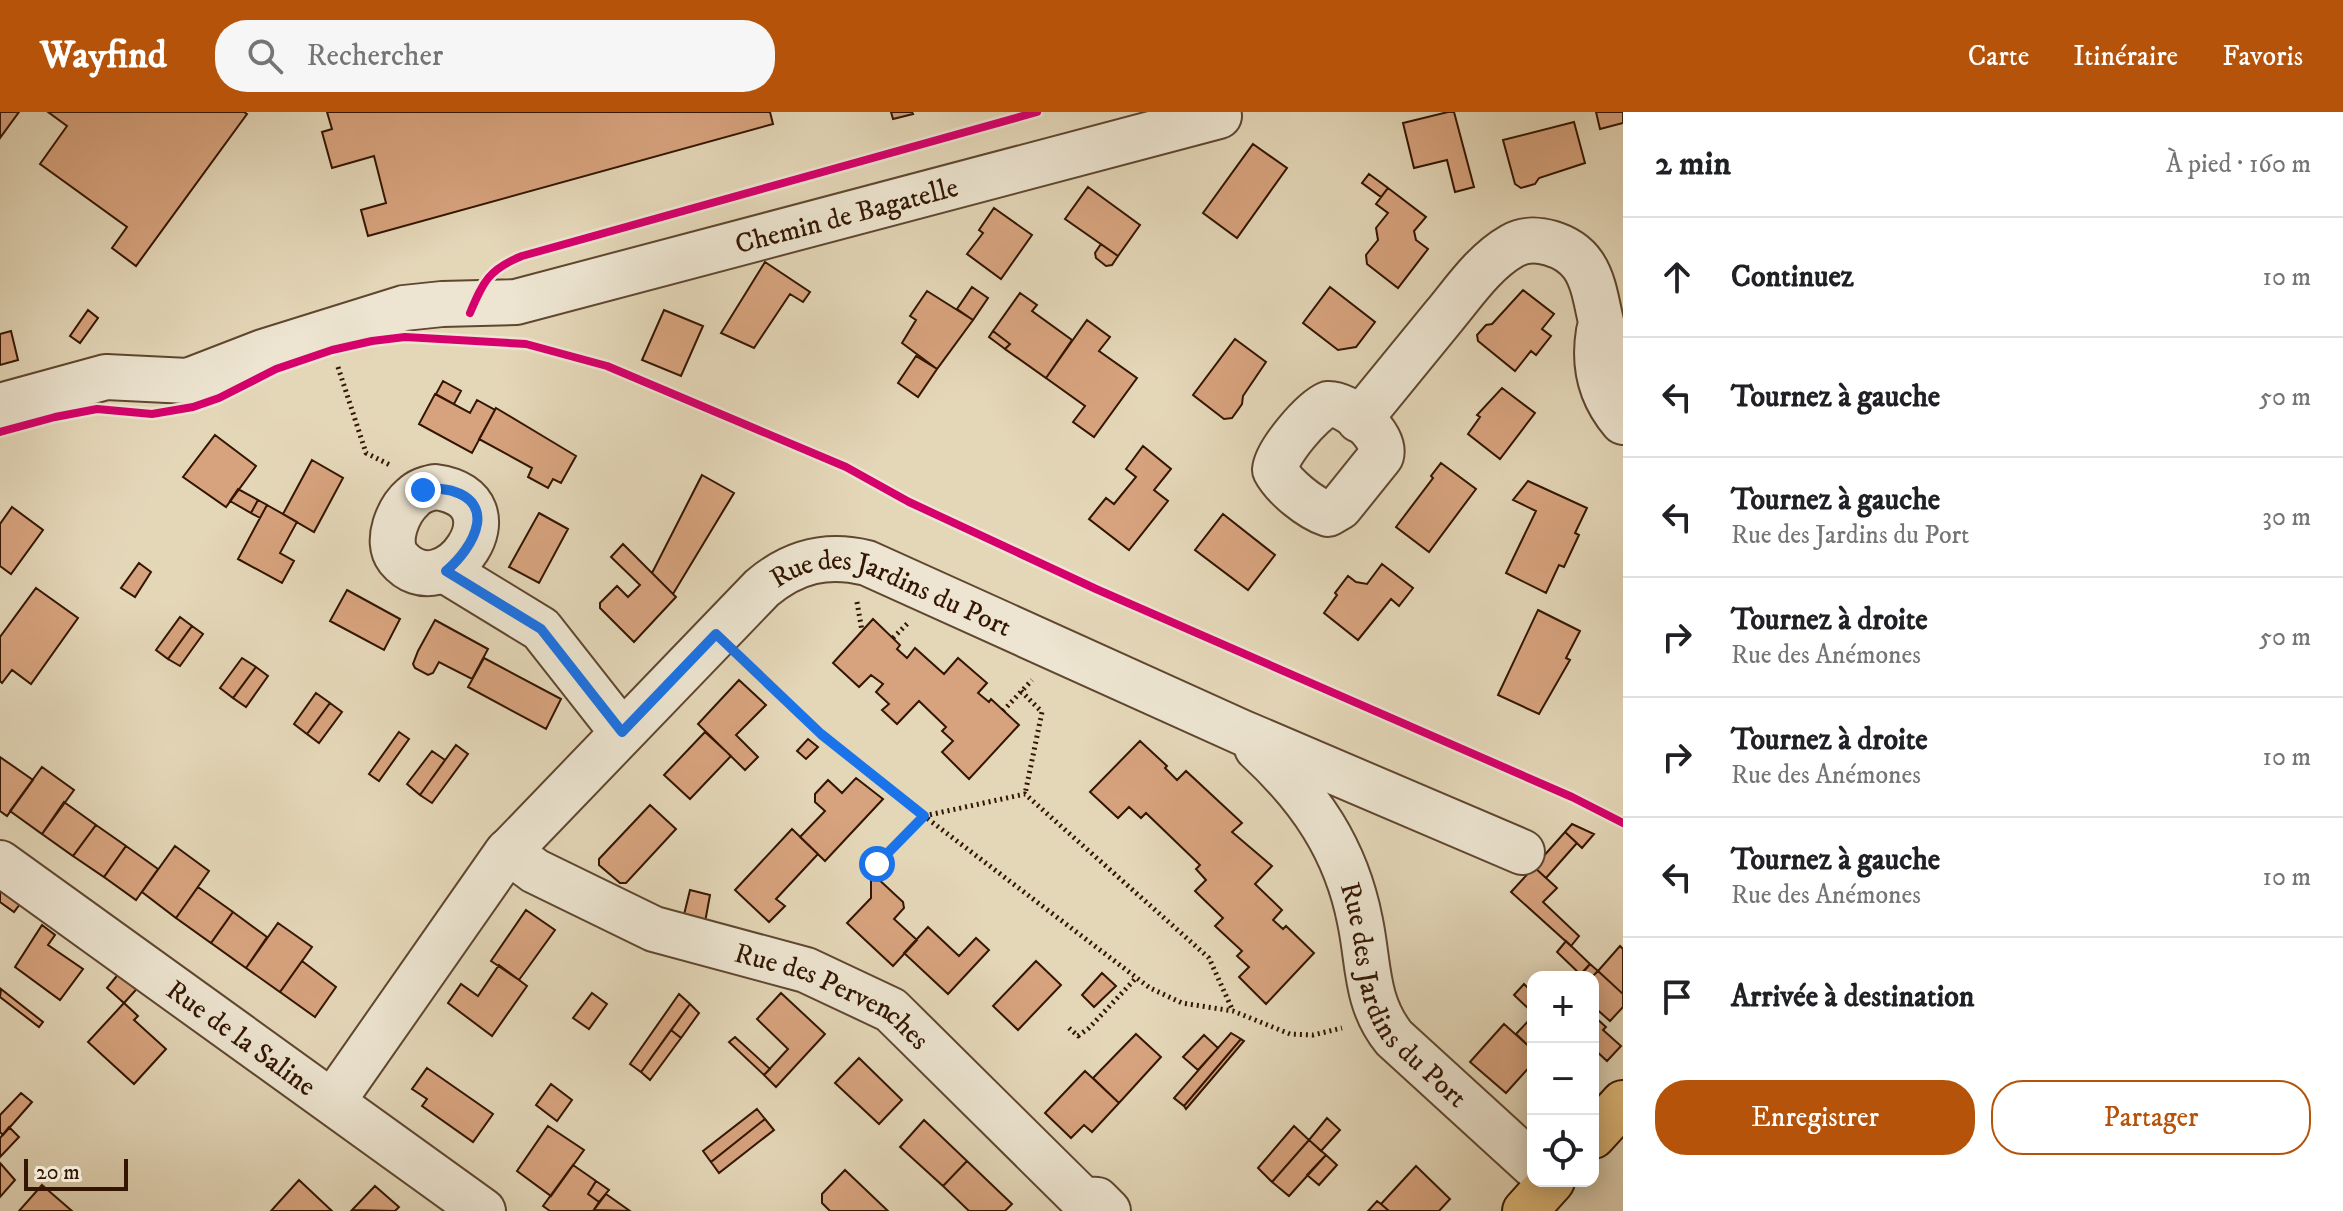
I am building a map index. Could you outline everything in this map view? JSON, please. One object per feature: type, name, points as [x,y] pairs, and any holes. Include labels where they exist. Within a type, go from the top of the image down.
[{"type":"main road","points":[[1599,1129],[1623,1103]]},
{"type":"main road","points":[[1525,1211],[1546,1187]]},
{"type":"street","name":"Chemin de Bagatelle","points":[[0,406],[106,377],[188,381],[330,330],[404,308],[516,302],[1219,116]]},
{"type":"street","points":[[1359,420],[1477,276],[1520,243],[1547,243],[1560,247],[1582,264],[1589,277],[1610,347],[1623,366]]},
{"type":"street","points":[[1601,321],[1596,349],[1599,383],[1610,406],[1623,422]]},
{"type":"street","points":[[435,487],[462,494],[477,514],[477,525],[471,539],[455,563],[446,571],[436,574],[416,570],[398,557],[392,546],[393,533],[406,505],[423,490],[435,487]]},
{"type":"street","name":"Rue des Jardins du Port","points":[[333,1101],[508,851],[716,634],[778,574],[797,564],[815,560],[848,558],[898,577],[1241,732],[1522,852]]},
{"type":"street","points":[[446,571],[541,629],[622,732]]},
{"type":"street","name":"Rue des Jardins du Port","points":[[1241,732],[1284,773],[1329,832],[1353,890],[1379,1018],[1394,1038],[1527,1160]]},
{"type":"street","name":"Rue des Pervenches","points":[[508,851],[535,871],[654,929],[806,970],[891,1010],[1082,1199],[1097,1200],[1108,1211]]},
{"type":"street","name":"Rue de la Saline","points":[[0,863],[483,1211]]},
{"type":"path","points":[[330,330],[332,350],[366,453],[398,469],[423,490]]},
{"type":"path","points":[[716,634],[821,734],[1136,978],[1167,998],[1233,1011],[1300,1036],[1379,1018]]},
{"type":"path","points":[[1021,691],[1042,712],[1025,794]]},
{"type":"path","points":[[867,868],[877,864],[924,816],[1025,794]]},
{"type":"path","points":[[1025,794],[1209,958],[1233,1011]]},
{"type":"path","points":[[1069,1028],[1078,1036],[1089,1028],[1136,978]]},
{"type":"building","points":[[0,112],[19,112],[0,138]]},
{"type":"building","points":[[48,112],[247,114],[136,266],[112,248],[127,227],[40,164],[67,126]]},
{"type":"building","points":[[327,112],[770,112],[773,124],[368,236],[361,210],[386,203],[374,156],[332,168],[322,132],[332,129]]},
{"type":"building","points":[[891,112],[912,112],[913,114],[893,119]]},
{"type":"building","points":[[1454,112],[1474,187],[1455,192],[1447,160],[1414,168],[1403,123]]},
{"type":"building","points":[[1596,112],[1623,112],[1623,123],[1600,129]]},
{"type":"building","points":[[1574,122],[1585,163],[1539,178],[1535,184],[1521,188],[1515,184],[1503,140]]},
{"type":"building","points":[[1253,144],[1287,168],[1237,238],[1203,213]]},
{"type":"building","points":[[1369,174],[1388,188],[1381,197],[1362,183]]},
{"type":"building","points":[[1088,187],[1140,225],[1118,256],[1065,219]]},
{"type":"building","points":[[1388,188],[1426,217],[1414,231],[1416,240],[1428,249],[1398,288],[1367,264],[1366,255],[1378,240],[1376,228],[1388,213],[1376,204]]},
{"type":"building","points":[[994,208],[1032,235],[1001,279],[967,254],[983,233],[979,230]]},
{"type":"building","points":[[1101,244],[1118,256],[1112,265],[1106,266],[1096,258],[1095,253]]},
{"type":"building","points":[[765,262],[810,292],[803,302],[790,294],[754,348],[721,333]]},
{"type":"building","points":[[972,287],[988,298],[973,320],[957,309]]},
{"type":"building","points":[[1330,287],[1375,322],[1356,347],[1338,350],[1303,323]]},
{"type":"building","points":[[1523,290],[1554,314],[1542,329],[1551,336],[1536,355],[1531,351],[1515,371],[1478,341],[1477,335],[1486,325],[1492,324]]},
{"type":"building","points":[[927,291],[973,320],[937,369],[902,343],[916,320],[910,316]]},
{"type":"building","points":[[1020,293],[1037,305],[1032,311],[1072,340],[1046,378],[1005,349],[1010,344],[993,331]]},
{"type":"building","points":[[88,310],[98,318],[80,343],[70,336]]},
{"type":"building","points":[[664,310],[703,326],[681,376],[642,360]]},
{"type":"building","points":[[1087,320],[1110,337],[1099,351],[1137,378],[1094,437],[1073,422],[1085,406],[1046,378]]},
{"type":"building","points":[[11,331],[18,360],[0,365],[0,334]]},
{"type":"building","points":[[993,331],[1010,344],[1005,349],[989,337]]},
{"type":"building","points":[[1235,339],[1266,362],[1232,418],[1224,419],[1193,395]]},
{"type":"building","points":[[916,356],[937,369],[918,397],[898,383]]},
{"type":"building","points":[[443,381],[461,391],[454,404],[436,394]]},
{"type":"building","points":[[1502,388],[1535,413],[1500,459],[1468,434],[1480,417],[1477,415]]},
{"type":"building","points":[[435,394],[470,413],[477,400],[495,410],[472,453],[419,424]]},
{"type":"building","points":[[496,408],[576,456],[561,483],[553,479],[548,488],[528,477],[532,468],[479,439]]},
{"type":"building","points":[[215,435],[256,466],[226,507],[183,477]]},
{"type":"building","points":[[1143,446],[1171,469],[1154,490],[1168,501],[1129,550],[1089,519],[1106,498],[1114,504],[1136,477],[1126,469]]},
{"type":"building","points":[[312,460],[343,478],[314,532],[283,514]]},
{"type":"building","points":[[1441,463],[1476,489],[1429,552],[1396,527]]},
{"type":"building","points":[[702,475],[734,493],[673,594],[652,573]]},
{"type":"building","points":[[1528,481],[1587,508],[1564,567],[1559,565],[1546,593],[1506,573],[1536,511],[1513,500]]},
{"type":"building","points":[[238,489],[258,500],[251,513],[230,501]]},
{"type":"building","points":[[258,500],[267,505],[260,518],[251,513]]},
{"type":"building","points":[[267,505],[297,522],[280,553],[294,561],[282,583],[238,559]]},
{"type":"building","points":[[12,507],[43,530],[11,574],[0,566],[0,524]]},
{"type":"building","points":[[539,513],[568,529],[539,583],[509,567]]},
{"type":"building","points":[[1223,514],[1275,555],[1248,590],[1195,550]]},
{"type":"building","points":[[623,544],[676,597],[634,642],[600,608],[600,603],[617,586],[628,597],[640,585],[611,557]]},
{"type":"building","points":[[139,563],[151,572],[135,597],[121,588]]},
{"type":"building","points":[[1382,564],[1413,588],[1399,606],[1391,599],[1358,640],[1324,613],[1348,576],[1356,582],[1367,584]]},
{"type":"building","points":[[36,588],[78,618],[31,684],[12,670],[2,683],[0,637]]},
{"type":"building","points":[[347,590],[400,619],[384,650],[330,621]]},
{"type":"building","points":[[1538,610],[1580,631],[1566,658],[1570,660],[1539,714],[1498,695]]},
{"type":"building","points":[[180,617],[192,626],[168,659],[156,650]]},
{"type":"building","points":[[873,619],[900,645],[897,649],[907,658],[915,648],[944,674],[958,658],[987,683],[978,693],[989,702],[991,699],[1019,725],[969,779],[942,752],[953,741],[942,731],[946,727],[919,701],[897,724],[882,710],[889,704],[876,692],[883,684],[871,675],[859,687],[833,663]]},
{"type":"building","points":[[435,620],[488,649],[472,679],[439,662],[433,673],[428,675],[415,668],[413,664],[418,651]]},
{"type":"building","points":[[192,626],[203,634],[180,666],[168,659]]},
{"type":"building","points":[[242,658],[256,667],[233,698],[220,688]]},
{"type":"building","points":[[484,658],[561,699],[546,729],[468,687]]},
{"type":"building","points":[[256,667],[268,676],[246,707],[233,698]]},
{"type":"building","points":[[739,680],[766,705],[736,735],[758,757],[745,770],[698,724]]},
{"type":"building","points":[[316,693],[330,703],[307,734],[294,724]]},
{"type":"building","points":[[330,703],[342,712],[319,743],[307,734]]},
{"type":"building","points":[[399,732],[409,739],[379,781],[369,774]]},
{"type":"building","points":[[705,732],[731,756],[690,799],[664,775]]},
{"type":"building","points":[[808,739],[818,747],[806,759],[797,751]]},
{"type":"building","points":[[1140,741],[1177,780],[1186,771],[1242,823],[1232,832],[1272,866],[1255,884],[1282,910],[1273,920],[1283,929],[1286,926],[1314,953],[1266,1004],[1239,977],[1249,967],[1237,956],[1242,951],[1215,926],[1223,918],[1195,891],[1206,880],[1196,869],[1200,865],[1146,813],[1141,818],[1129,807],[1118,818],[1090,792]]},
{"type":"building","points":[[456,745],[468,754],[432,803],[420,795]]},
{"type":"building","points":[[432,751],[445,760],[420,795],[407,784]]},
{"type":"building","points":[[0,757],[33,780],[7,816],[0,811]]},
{"type":"building","points":[[42,767],[74,790],[42,834],[10,811]]},
{"type":"building","points":[[856,778],[883,799],[825,861],[800,837],[825,811],[815,802],[815,794],[828,780],[842,793]]},
{"type":"building","points":[[64,802],[96,825],[73,856],[42,834]]},
{"type":"building","points":[[650,805],[676,829],[626,883],[620,883],[599,865],[599,859]]},
{"type":"building","points":[[1572,824],[1594,834],[1582,848],[1565,832]]},
{"type":"building","points":[[96,825],[126,846],[104,877],[73,856]]},
{"type":"building","points":[[792,829],[818,854],[776,899],[785,906],[769,922],[735,890]]},
{"type":"building","points":[[1565,832],[1577,843],[1546,878],[1534,867]]},
{"type":"building","points":[[126,846],[158,869],[136,900],[104,877]]},
{"type":"building","points":[[175,846],[209,871],[176,918],[142,892]]},
{"type":"building","points":[[1534,867],[1557,888],[1543,902],[1579,936],[1571,946],[1511,892]]},
{"type":"building","points":[[875,876],[903,902],[904,908],[894,919],[917,940],[893,966],[847,923],[871,898],[871,880]]},
{"type":"building","points":[[7,883],[26,896],[14,912],[0,902],[0,893]]},
{"type":"building","points":[[198,887],[233,912],[211,943],[176,918]]},
{"type":"building","points":[[690,890],[710,895],[703,933],[681,927]]},
{"type":"building","points":[[526,910],[555,930],[519,980],[491,961]]},
{"type":"building","points":[[233,912],[267,937],[246,968],[211,943]]},
{"type":"building","points":[[278,923],[312,947],[280,992],[246,968]]},
{"type":"building","points":[[42,925],[55,935],[48,945],[83,969],[60,1000],[15,967]]},
{"type":"building","points":[[928,927],[959,956],[976,938],[989,950],[948,994],[904,953]]},
{"type":"building","points":[[1566,941],[1590,964],[1584,971],[1577,971],[1557,952]]},
{"type":"building","points":[[1620,946],[1623,949],[1623,994],[1599,971]]},
{"type":"building","points":[[302,961],[336,987],[315,1017],[280,992]]},
{"type":"building","points":[[1036,961],[1061,985],[1018,1030],[993,1006]]},
{"type":"building","points":[[1590,964],[1598,971],[1584,971]]},
{"type":"building","points":[[499,965],[527,986],[492,1036],[448,1003],[461,984],[478,996]]},
{"type":"building","points":[[124,967],[144,981],[124,1003],[107,988]]},
{"type":"building","points":[[1599,972],[1623,994],[1623,1007],[1610,1021],[1599,1011]]},
{"type":"building","points":[[1102,973],[1116,986],[1094,1007],[1082,995]]},
{"type":"building","points":[[1524,984],[1527,987],[1527,1007],[1514,995]]},
{"type":"building","points":[[1,989],[43,1022],[39,1027],[0,997]]},
{"type":"building","points":[[592,993],[607,1004],[589,1029],[573,1018]]},
{"type":"building","points":[[781,993],[825,1034],[776,1087],[764,1075],[788,1049],[757,1019]]},
{"type":"building","points":[[679,994],[690,1004],[641,1072],[630,1064]]},
{"type":"building","points":[[124,1003],[138,1016],[134,1020],[166,1049],[134,1084],[88,1042]]},
{"type":"building","points":[[690,1004],[699,1013],[681,1038],[671,1030]]},
{"type":"building","points":[[1599,1021],[1606,1027],[1603,1030],[1621,1046],[1607,1061],[1599,1054]]},
{"type":"building","points":[[1527,1022],[1527,1044],[1516,1034]]},
{"type":"building","points":[[1504,1024],[1527,1045],[1527,1070],[1506,1093],[1470,1062]]},
{"type":"building","points":[[671,1030],[681,1038],[650,1080],[641,1072]]},
{"type":"building","points":[[1231,1033],[1241,1039],[1184,1106],[1174,1098]]},
{"type":"building","points":[[1136,1034],[1161,1057],[1119,1103],[1093,1078]]},
{"type":"building","points":[[1204,1035],[1218,1048],[1198,1070],[1183,1057]]},
{"type":"building","points":[[735,1037],[770,1069],[764,1075],[729,1042]]},
{"type":"building","points":[[1241,1039],[1244,1041],[1186,1109],[1184,1106]]},
{"type":"building","points":[[859,1058],[902,1100],[879,1124],[835,1083]]},
{"type":"building","points":[[427,1068],[493,1114],[473,1142],[422,1106],[427,1099],[412,1089]]},
{"type":"building","points":[[1085,1071],[1119,1103],[1092,1132],[1084,1125],[1071,1138],[1045,1113]]},
{"type":"building","points":[[551,1084],[572,1100],[557,1121],[536,1105]]},
{"type":"building","points":[[21,1093],[32,1102],[3,1135],[0,1132],[0,1115]]},
{"type":"building","points":[[757,1109],[765,1119],[711,1162],[703,1151]]},
{"type":"building","points":[[1327,1118],[1340,1130],[1321,1151],[1309,1140]]},
{"type":"building","points":[[765,1119],[774,1130],[719,1173],[711,1162]]},
{"type":"building","points":[[924,1120],[967,1161],[943,1186],[900,1147]]},
{"type":"building","points":[[548,1126],[584,1150],[551,1196],[517,1171]]},
{"type":"building","points":[[1294,1126],[1309,1140],[1272,1182],[1258,1168]]},
{"type":"building","points":[[9,1127],[19,1137],[0,1157],[0,1138]]},
{"type":"building","points":[[1309,1140],[1326,1155],[1289,1196],[1272,1182]]},
{"type":"building","points":[[1326,1155],[1337,1165],[1319,1185],[1307,1175]]},
{"type":"building","points":[[967,1161],[1012,1204],[1005,1211],[969,1211],[943,1186]]},
{"type":"building","points":[[0,1163],[15,1180],[0,1197]]},
{"type":"building","points":[[573,1165],[596,1181],[588,1194],[599,1202],[593,1211],[550,1211],[543,1206]]},
{"type":"building","points":[[1416,1166],[1450,1199],[1439,1211],[1389,1211],[1381,1204]]},
{"type":"building","points":[[845,1170],[888,1211],[830,1211],[822,1203],[822,1194]]},
{"type":"building","points":[[299,1180],[332,1211],[271,1211]]},
{"type":"building","points":[[596,1181],[609,1190],[599,1202],[588,1194]]},
{"type":"building","points":[[42,1185],[72,1211],[19,1211]]},
{"type":"building","points":[[375,1186],[399,1207],[395,1211],[352,1210]]},
{"type":"building","points":[[606,1194],[630,1211],[594,1210]]},
{"type":"building","points":[[1377,1201],[1381,1204],[1389,1211],[1368,1211]]},
{"type":"cycle path","points":[[470,313],[488,278],[502,266],[522,256],[1037,112]]},
{"type":"cycle path","points":[[0,432],[97,409],[152,414],[193,407],[219,398],[276,369],[332,350],[372,341],[405,337],[526,344],[607,366],[846,467],[909,502],[1096,589],[1572,797],[1623,823]]},
{"type":"route","points":[[423,490],[435,487],[462,494],[477,514],[477,525],[471,539],[446,571],[541,629],[622,732],[716,634],[821,734],[924,816],[877,864]]}]
